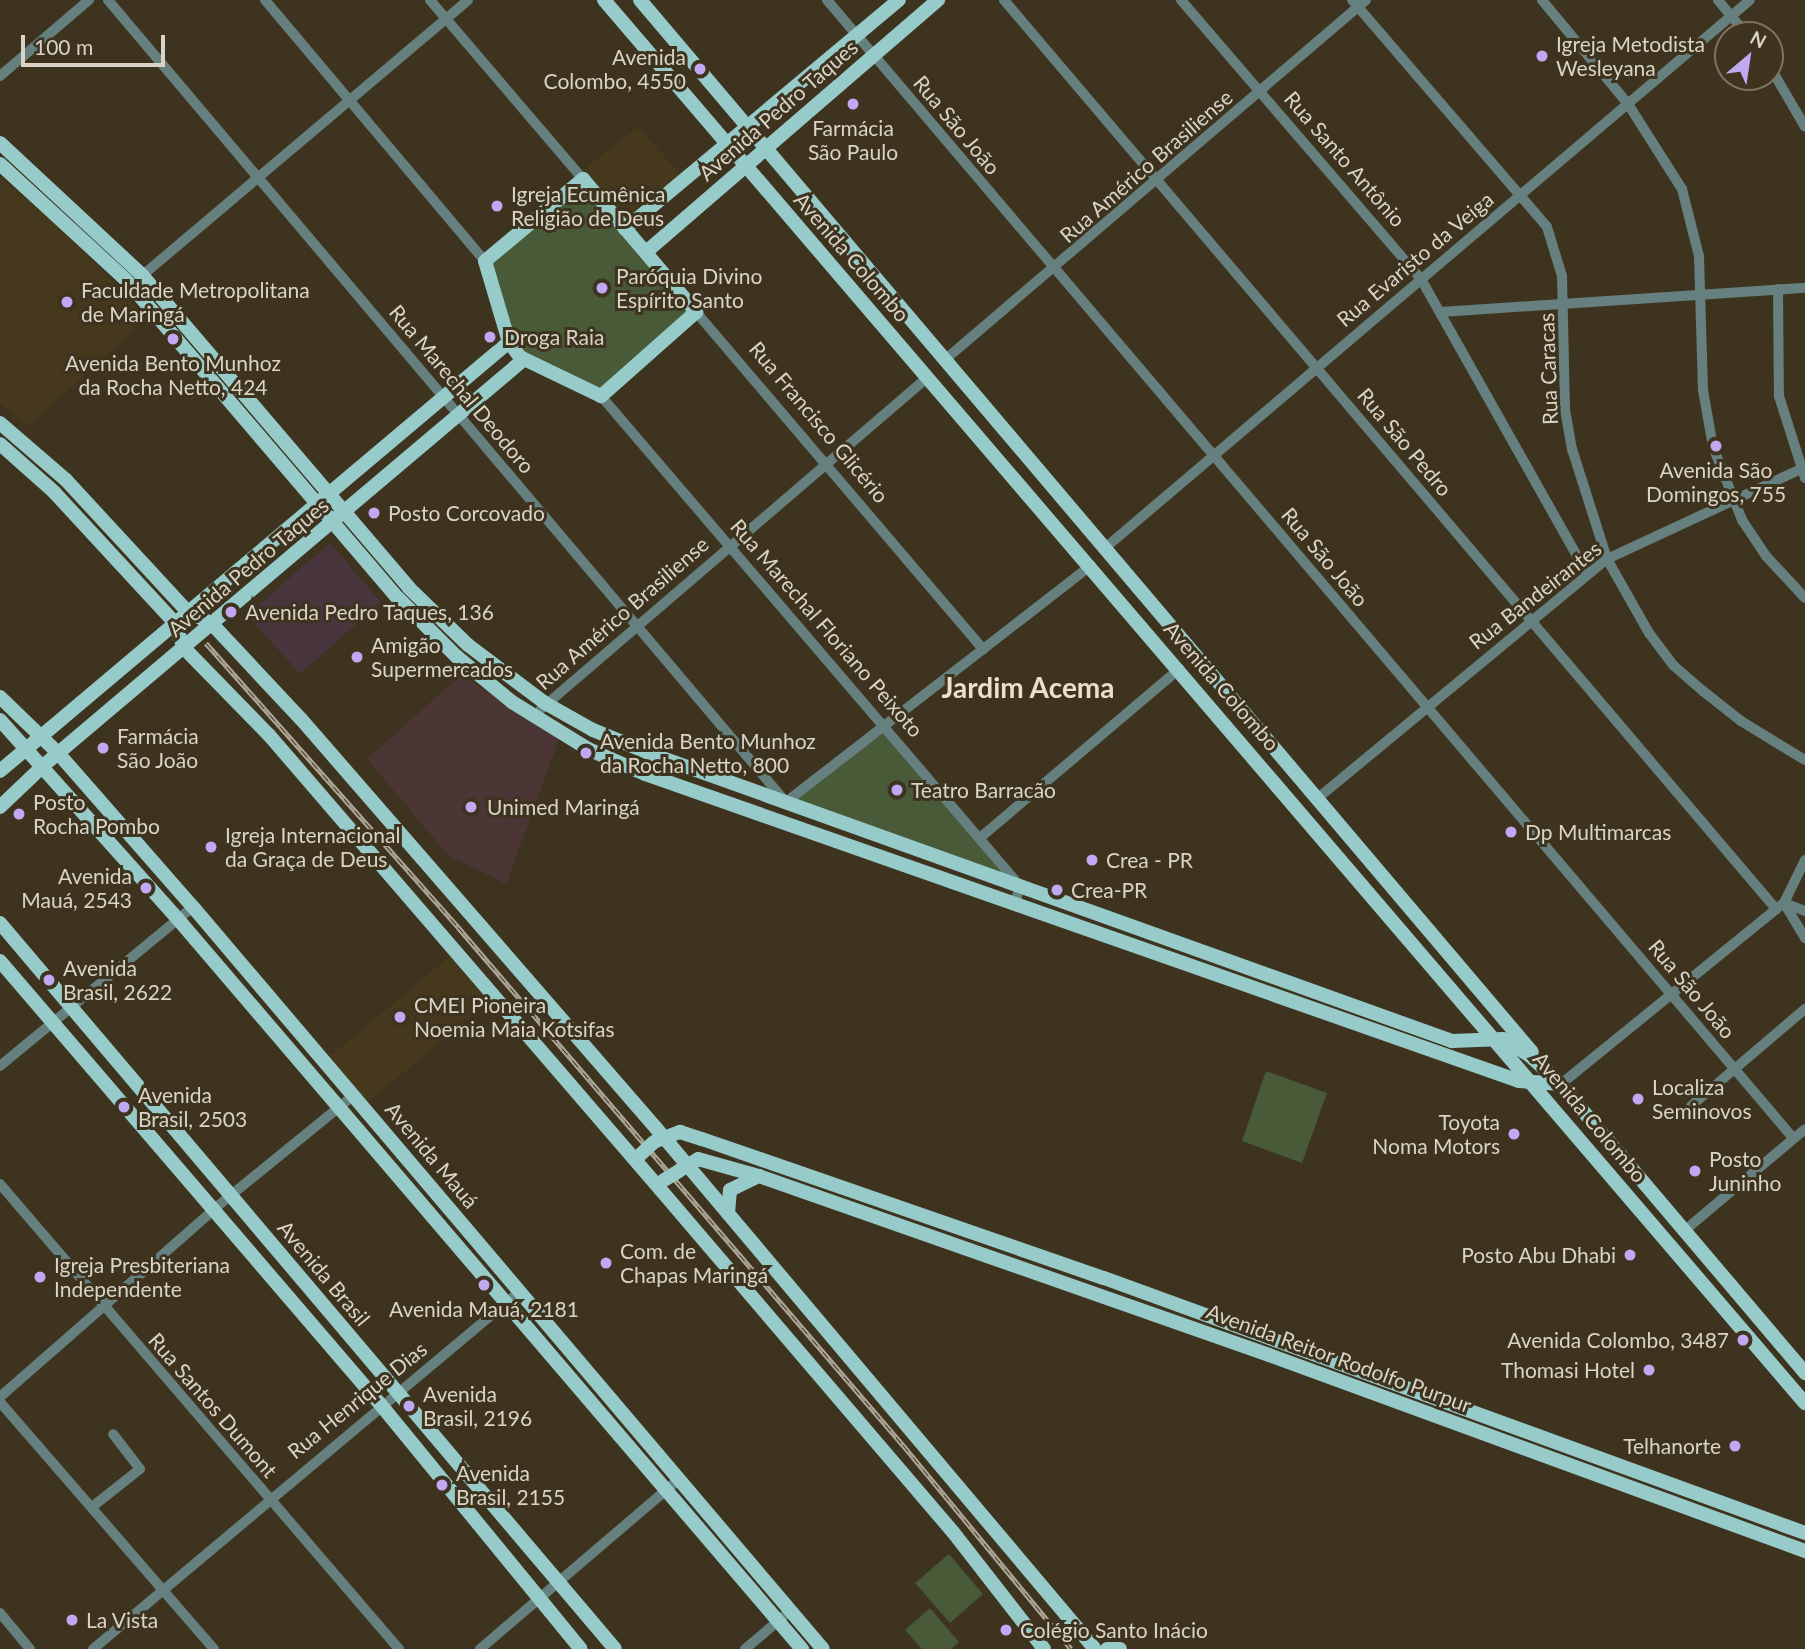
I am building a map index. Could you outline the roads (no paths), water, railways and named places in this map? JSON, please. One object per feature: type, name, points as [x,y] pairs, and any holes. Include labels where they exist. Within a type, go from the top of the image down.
[{"type":"main road","name":"Avenida Colombo","points":[[604,0],[998,456],[1805,1403]]},
{"type":"main road","name":"Avenida Colombo","points":[[640,0],[765,149],[947,358],[1017,445],[1805,1373]]},
{"type":"main road","name":"Avenida Pedro Taques","points":[[625,229],[899,0]]},
{"type":"main road","name":"Avenida Pedro Taques","points":[[646,252],[938,0]]},
{"type":"main road","points":[[0,143],[59,193],[142,275],[266,433],[457,656],[536,717],[587,749],[645,775],[1536,1086],[1560,1084]]},
{"type":"main road","points":[[0,164],[48,205],[131,285],[266,433]]},
{"type":"main road","name":"Rua Francisco Glicério","points":[[583,179],[696,312]]},
{"type":"main road","points":[[583,179],[485,261],[509,342],[523,360],[601,396],[696,312]]},
{"type":"main road","points":[[48,205],[59,193]]},
{"type":"main road","name":"Avenida Pedro Taques","points":[[0,771],[509,342]]},
{"type":"main road","name":"Avenida Pedro Taques","points":[[0,807],[58,753],[338,520],[457,413],[523,360]]},
{"type":"main road","points":[[0,423],[66,480],[187,611],[212,624],[301,719],[683,1168],[728,1213],[1093,1649]]},
{"type":"main road","points":[[0,444],[54,492],[174,622],[184,648],[268,735],[658,1180],[944,1521],[1045,1649]]},
{"type":"main road","points":[[998,456],[1017,445]]},
{"type":"main road","points":[[1010,471],[1029,459]]},
{"type":"main road","points":[[54,492],[66,480]]},
{"type":"main road","points":[[404,593],[545,703],[593,730],[1452,1041],[1494,1037],[1518,1047],[1560,1084]]},
{"type":"main road","points":[[1199,694],[1228,692]]},
{"type":"main road","name":"Avenida Mauá","points":[[0,697],[58,753],[193,907],[823,1649]]},
{"type":"main road","name":"Avenida Mauá","points":[[0,720],[44,765],[177,919],[802,1649]]},
{"type":"main road","name":"Avenida Brasil","points":[[0,923],[615,1649]]},
{"type":"main road","points":[[1406,934],[1440,944]]},
{"type":"main road","name":"Avenida Brasil","points":[[0,961],[381,1405],[581,1649]]},
{"type":"main road","points":[[1286,998],[1292,981]]},
{"type":"main road","name":"Avenida Reitor Rodolfo Purpur","points":[[659,1140],[689,1135],[1412,1389],[1805,1533]]},
{"type":"main road","points":[[638,1159],[659,1140]]},
{"type":"main road","name":"Avenida Reitor Rodolfo Purpur","points":[[683,1168],[698,1158],[759,1176],[1174,1320],[1805,1551]]},
{"type":"main road","points":[[658,1180],[683,1168]]},
{"type":"main road","points":[[728,1213],[730,1190],[759,1176]]},
{"type":"main road","points":[[856,1210],[861,1196]]},
{"type":"main road","points":[[1174,1320],[1179,1306]]},
{"type":"main road","points":[[1744,1330],[1752,1326],[1777,1339]]},
{"type":"main road","points":[[1407,1405],[1412,1389]]},
{"type":"main road","points":[[1469,1428],[1475,1412]]},
{"type":"main road","points":[[1513,1444],[1519,1428]]},
{"type":"main road","points":[[1656,1496],[1662,1480]]},
{"type":"main road","points":[[1773,1539],[1778,1523]]},
{"type":"main road","points":[[1107,1649],[1120,1649]]},
{"type":"street","points":[[0,76],[89,0]]},
{"type":"street","name":"Rua Marechal Deodoro","points":[[108,0],[786,802]]},
{"type":"street","points":[[265,0],[485,261]]},
{"type":"street","name":"Rua Francisco Glicério","points":[[430,0],[583,179]]},
{"type":"street","points":[[131,285],[468,0]]},
{"type":"street","name":"Rua São João","points":[[827,0],[1053,270],[1793,1138]]},
{"type":"street","name":"Rua São Pedro","points":[[1004,0],[1530,619],[1803,929]]},
{"type":"street","name":"Rua Santo Antônio","points":[[1181,0],[1422,279],[1587,574]]},
{"type":"street","points":[[1542,0],[1628,104],[1682,189],[1695,235],[1702,295],[1706,419],[1734,503],[1766,556],[1805,598]]},
{"type":"street","points":[[1718,0],[1735,21]]},
{"type":"street","name":"Rua Evaristo da Veiga","points":[[1105,548],[1750,0]]},
{"type":"street","name":"Rua Américo Brasiliense","points":[[947,358],[1262,92],[1359,2]]},
{"type":"street","name":"Rua Caracas","points":[[1359,2],[1547,227],[1557,251],[1564,302],[1565,410],[1585,496],[1607,559],[1649,633],[1673,665],[1741,722],[1805,760]]},
{"type":"street","points":[[1784,91],[1805,127]]},
{"type":"street","points":[[1441,312],[1805,288]]},
{"type":"street","points":[[1778,289],[1779,397],[1803,472]]},
{"type":"street","name":"Rua Francisco Glicério","points":[[696,312],[983,649]]},
{"type":"street","name":"Rua Américo Brasiliense","points":[[536,717],[545,703],[928,377]]},
{"type":"street","name":"Rua Marechal Floriano Peixoto","points":[[601,396],[886,725],[1020,886]]},
{"type":"street","name":"Rua Bandeirantes","points":[[1318,798],[1428,708],[1530,619],[1607,559],[1803,472]]},
{"type":"street","points":[[780,821],[786,802],[1091,565]]},
{"type":"street","points":[[981,838],[1179,669]]},
{"type":"street","points":[[1560,1084],[1780,906],[1805,860]]},
{"type":"street","points":[[1015,903],[1020,886]]},
{"type":"street","points":[[1780,906],[1805,911]]},
{"type":"street","points":[[0,1066],[52,1020],[193,907]]},
{"type":"street","points":[[1691,1106],[1805,1009]]},
{"type":"street","points":[[214,1649],[0,1399],[215,1209],[354,1095]]},
{"type":"street","points":[[1684,1231],[1805,1129]]},
{"type":"street","name":"Rua Santos Dumont","points":[[0,1184],[399,1649]]},
{"type":"street","name":"Rua Henrique Dias","points":[[93,1649],[268,1498],[519,1292]]},
{"type":"street","points":[[92,1507],[140,1469],[113,1434]]},
{"type":"street","points":[[480,1649],[678,1480]]},
{"type":"street","points":[[746,1649],[790,1611]]},
{"type":"street","points":[[0,1613],[30,1649]]},
{"type":"railway","points":[[206,643],[458,927],[903,1445],[1071,1649]]},
{"type":"place","name":"Igreja Metodista Wesleyana","points":[[1542,56]]},
{"type":"place","name":"Avenida Colombo, 4550","points":[[700,69]]},
{"type":"place","name":"Farmácia São Paulo","points":[[853,104]]},
{"type":"place","name":"Igreja Ecumênica Religião de Deus","points":[[497,206]]},
{"type":"place","name":"Paróquia Divino Espírito Santo","points":[[602,288]]},
{"type":"place","name":"Faculdade Metropolitana de Maringá","points":[[67,302]]},
{"type":"place","name":"Droga Raia","points":[[490,337]]},
{"type":"place","name":"Avenida Bento Munhoz da Rocha Netto, 424","points":[[173,339]]},
{"type":"place","name":"Avenida São Domingos, 755","points":[[1716,446]]},
{"type":"place","name":"Posto Corcovado","points":[[374,513]]},
{"type":"place","name":"Avenida Pedro Taques, 136","points":[[231,612]]},
{"type":"place","name":"Amigão Supermercados","points":[[357,657]]},
{"type":"place","name":"Farmácia São João","points":[[103,748]]},
{"type":"place","name":"Avenida Bento Munhoz da Rocha Netto, 800","points":[[586,753]]},
{"type":"place","name":"Teatro Barracão","points":[[897,790]]},
{"type":"place","name":"Unimed Maringá","points":[[471,807]]},
{"type":"place","name":"Posto Rocha Pombo","points":[[19,814]]},
{"type":"place","name":"Dp Multimarcas","points":[[1511,832]]},
{"type":"place","name":"Igreja Internacional da Graça de Deus","points":[[211,847]]},
{"type":"place","name":"Crea - PR","points":[[1092,860]]},
{"type":"place","name":"Avenida Mauá, 2543","points":[[146,888]]},
{"type":"place","name":"Crea-PR","points":[[1057,890]]},
{"type":"place","name":"Avenida Brasil, 2622","points":[[49,980]]},
{"type":"place","name":"CMEI Pioneira Noemia Maia Kotsifas","points":[[400,1017]]},
{"type":"place","name":"Localiza Seminovos","points":[[1638,1099]]},
{"type":"place","name":"Avenida Brasil, 2503","points":[[124,1107]]},
{"type":"place","name":"Toyota Noma Motors","points":[[1514,1134]]},
{"type":"place","name":"Posto Juninho","points":[[1695,1171]]},
{"type":"place","name":"Posto Abu Dhabi","points":[[1630,1255]]},
{"type":"place","name":"Com. de Chapas Maringá","points":[[606,1263]]},
{"type":"place","name":"Igreja Presbiteriana Independente","points":[[40,1277]]},
{"type":"place","name":"Avenida Mauá, 2181","points":[[484,1285]]},
{"type":"place","name":"Avenida Colombo, 3487","points":[[1743,1340]]},
{"type":"place","name":"Thomasi Hotel","points":[[1649,1370]]},
{"type":"place","name":"Avenida Brasil, 2196","points":[[409,1406]]},
{"type":"place","name":"Telhanorte","points":[[1735,1446]]},
{"type":"place","name":"Avenida Brasil, 2155","points":[[442,1485]]},
{"type":"place","name":"La Vista","points":[[72,1620]]},
{"type":"place","name":"Colégio Santo Inácio","points":[[1006,1630]]},
{"type":"district","name":"Jardim Acema","points":[[1028,687]]}]
